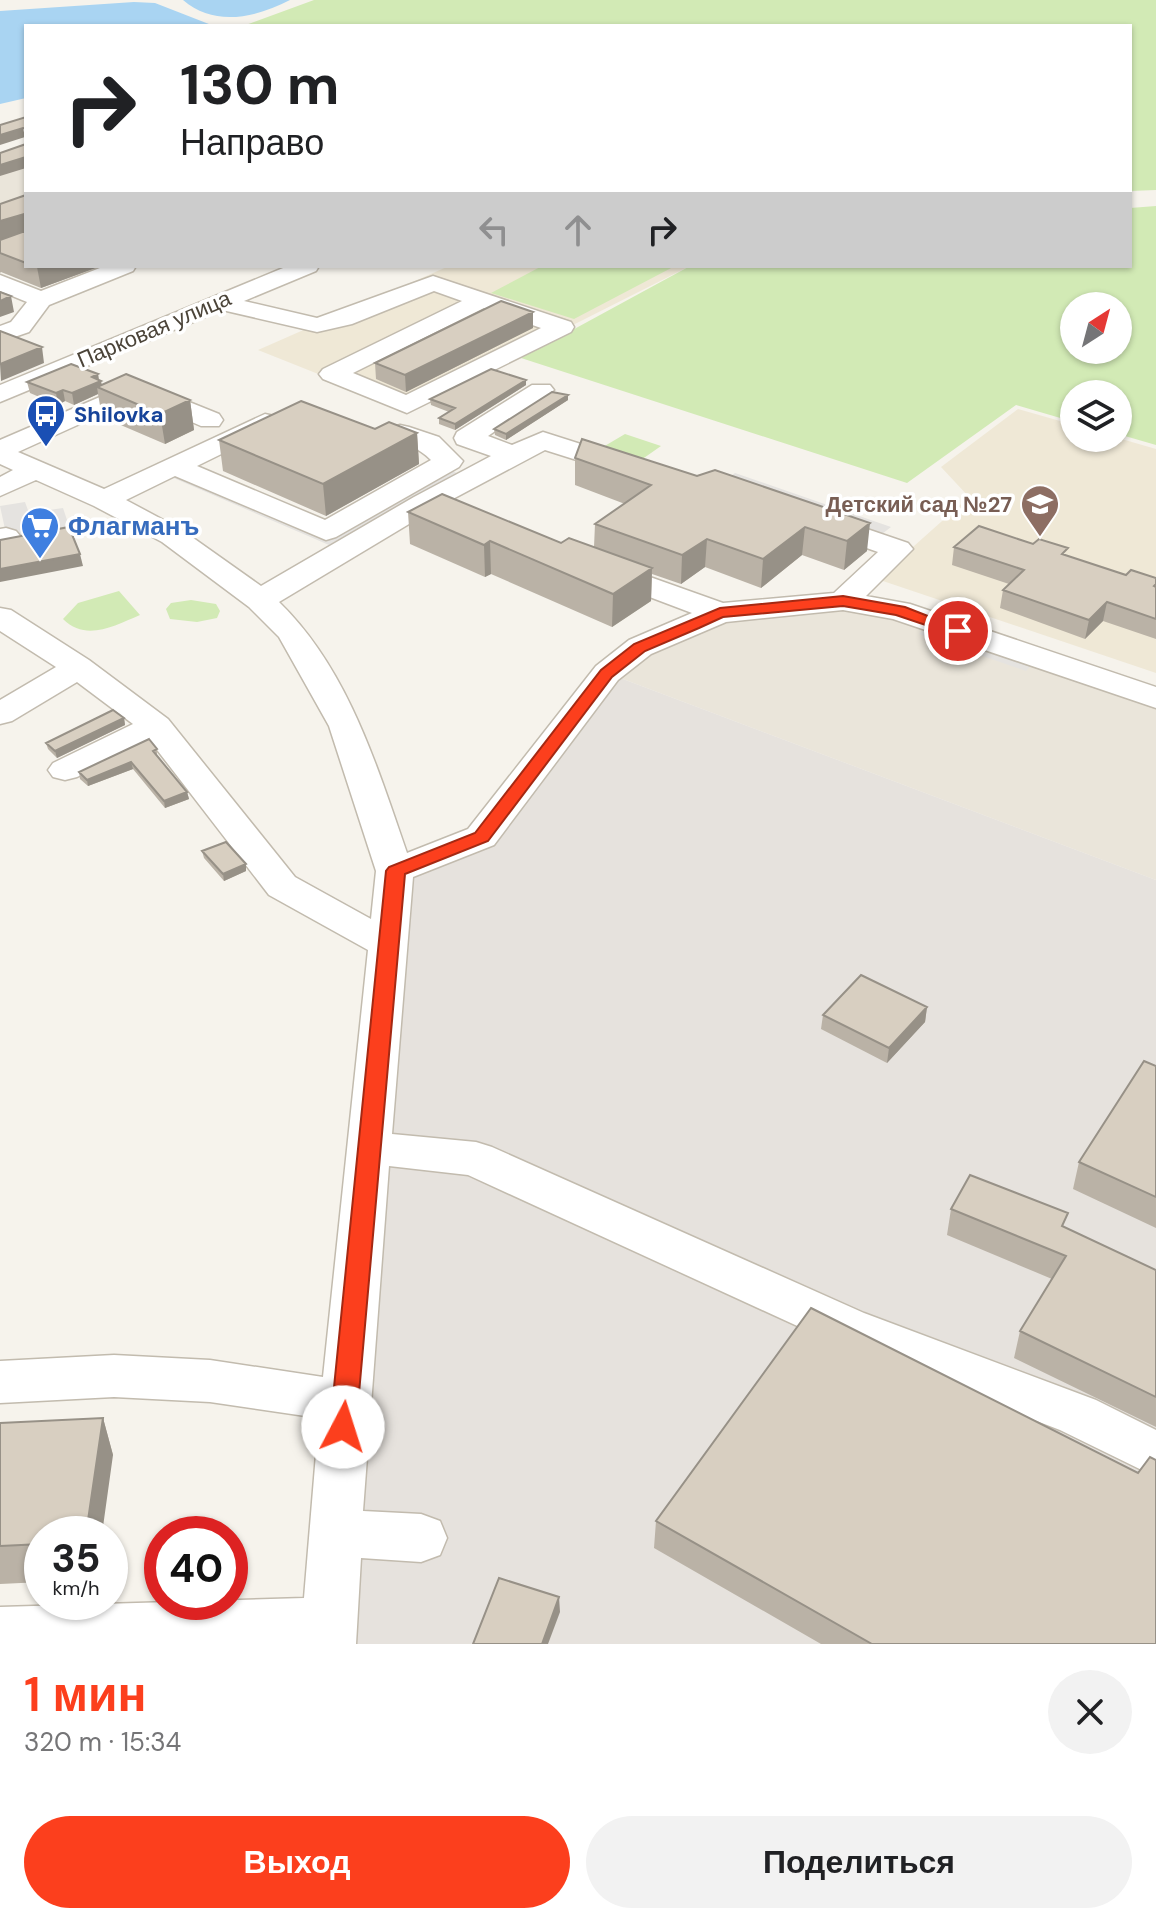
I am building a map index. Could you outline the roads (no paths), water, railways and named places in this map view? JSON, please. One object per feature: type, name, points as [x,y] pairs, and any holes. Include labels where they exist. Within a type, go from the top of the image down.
[{"type":"street","points":[[0,335],[20,327],[41,300],[120,268]]},
{"type":"street","name":"Парковая улица","points":[[0,394],[303,268]]},
{"type":"street","points":[[0,282],[41,300]]},
{"type":"street","points":[[217,302],[317,325],[343,319],[433,283],[483,300],[562,327],[407,405],[332,374],[483,300]]},
{"type":"street","points":[[0,452],[137,389],[210,420]]},
{"type":"street","points":[[513,455],[467,438],[541,390]]},
{"type":"street","points":[[104,500],[281,414],[296,418]]},
{"type":"street","points":[[174,466],[326,531],[449,461],[429,443],[400,433],[386,440],[341,429]]},
{"type":"street","points":[[260,600],[424,503],[543,440],[655,478]]},
{"type":"street","points":[[0,452],[104,500],[172,536],[260,600],[292,632],[346,726],[395,871],[345,1401],[329,1633],[70,1636],[0,1633]]},
{"type":"street","points":[[5,493],[36,469]]},
{"type":"street","points":[[424,503],[453,513]]},
{"type":"street","points":[[802,516],[898,549],[843,601]]},
{"type":"street","points":[[583,562],[720,613]]},
{"type":"street","points":[[395,871],[481,837],[607,673],[640,647],[720,613],[843,601],[908,602],[1156,698]]},
{"type":"street","points":[[0,617],[78,667],[156,726],[282,886],[389,945]]},
{"type":"street","points":[[0,714],[78,667]]},
{"type":"street","points":[[65,770],[156,726]]},
{"type":"street","points":[[371,1148],[476,1159],[847,1327],[1078,1415],[1156,1455]]},
{"type":"street","points":[[0,1382],[114,1376],[210,1381],[345,1401]]},
{"type":"street","points":[[336,1533],[421,1538]]},
{"type":"water","points":[[183,0],[290,0],[249,15],[221,17],[208,14]]},
{"type":"water","points":[[155,3],[209,24],[24,24],[24,98],[0,104],[0,11]]},
{"type":"place","name":"Shilovka","points":[[46,448]]},
{"type":"place","name":"Детский сад №27","points":[[1040,538]]},
{"type":"place","name":"Флагманъ","points":[[40,560]]}]
